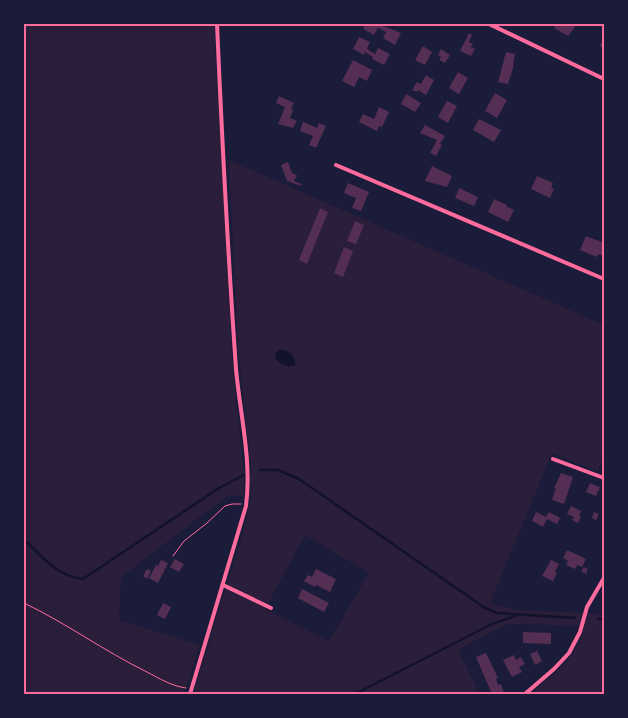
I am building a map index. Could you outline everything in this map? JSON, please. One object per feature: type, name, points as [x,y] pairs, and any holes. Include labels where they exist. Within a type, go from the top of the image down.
[{"type":"street","points":[[190,694],[246,506],[248,492],[236,371],[217,24]]},
{"type":"street","points":[[489,24],[604,79]]},
{"type":"street","points":[[336,165],[604,279]]},
{"type":"street","points":[[553,458],[604,478]]},
{"type":"street","points":[[525,694],[569,653],[580,632],[587,607],[604,578]]},
{"type":"street","points":[[222,585],[271,608]]},
{"type":"path","points":[[173,556],[184,541],[225,506],[232,504],[246,506]]},
{"type":"path","points":[[24,603],[53,617],[82,637],[130,664],[176,687],[191,689]]},
{"type":"shaded area","points":[[24,24],[214,24],[232,358],[244,475],[244,496],[229,495],[121,577],[119,620],[200,645],[184,694],[24,694]]},
{"type":"shaded area","points":[[229,160],[604,325],[604,458],[598,471],[552,453],[490,603],[518,610],[604,614],[604,694],[530,694],[556,672],[570,657],[581,638],[585,626],[517,624],[505,625],[458,650],[480,694],[193,694],[244,529],[250,503],[251,467],[238,348]],"holes":[[[305,535],[369,573],[329,641],[265,609]]]},
{"type":"shaded area","points":[[281,349],[291,354],[295,365],[284,365],[275,358],[275,353]]},
{"type":"building","points":[[366,24],[379,24],[401,33],[395,45],[383,38],[386,32],[378,28],[374,35],[363,29]]},
{"type":"building","points":[[557,24],[575,24],[575,27],[568,36],[554,28]]},
{"type":"building","points":[[469,33],[472,35],[469,42],[473,44],[471,47],[475,49],[471,56],[460,51]]},
{"type":"building","points":[[604,36],[604,48],[600,46]]},
{"type":"building","points":[[359,37],[370,42],[367,49],[375,54],[378,48],[390,54],[384,65],[372,59],[373,57],[365,52],[364,55],[353,49]]},
{"type":"building","points":[[423,46],[432,52],[425,65],[415,60]]},
{"type":"building","points":[[441,49],[450,55],[445,63],[439,60],[441,57],[438,55]]},
{"type":"building","points":[[506,52],[515,54],[514,65],[508,84],[498,82]]},
{"type":"building","points":[[353,60],[372,70],[367,81],[359,77],[354,87],[342,81]]},
{"type":"building","points":[[458,72],[468,78],[459,94],[449,88]]},
{"type":"building","points":[[426,75],[434,80],[426,95],[418,90],[417,92],[412,90],[417,82],[421,84]]},
{"type":"building","points":[[495,93],[507,100],[497,118],[485,111]]},
{"type":"building","points":[[406,94],[421,103],[415,112],[401,104]]},
{"type":"building","points":[[279,96],[294,103],[290,118],[297,121],[293,128],[278,124],[285,107],[276,103]]},
{"type":"building","points":[[447,101],[457,106],[448,123],[438,117]]},
{"type":"building","points":[[379,107],[389,112],[382,127],[379,126],[377,131],[359,122],[363,114],[374,119]]},
{"type":"building","points":[[479,119],[501,130],[494,142],[473,130]]},
{"type":"building","points":[[303,122],[317,128],[319,123],[326,126],[316,148],[309,145],[313,136],[300,131]]},
{"type":"building","points":[[425,125],[445,136],[436,156],[430,153],[437,140],[420,133]]},
{"type":"building","points":[[288,162],[292,173],[297,175],[294,181],[301,184],[301,186],[287,181],[281,165]]},
{"type":"building","points":[[432,166],[452,176],[447,187],[425,181]]},
{"type":"building","points":[[537,176],[553,183],[551,188],[554,189],[550,198],[531,189]]},
{"type":"building","points":[[348,183],[369,192],[361,211],[352,208],[356,198],[344,193]]},
{"type":"building","points":[[459,188],[478,197],[474,206],[455,198]]},
{"type":"building","points":[[494,199],[514,210],[508,222],[488,212]]},
{"type":"building","points":[[320,208],[328,212],[307,264],[299,260]]},
{"type":"building","points":[[355,221],[364,225],[356,244],[347,241]]},
{"type":"building","points":[[586,236],[604,243],[604,256],[598,254],[597,257],[580,250]]},
{"type":"building","points":[[344,247],[353,251],[343,277],[334,273]]},
{"type":"building","points":[[561,473],[573,477],[564,504],[552,500],[556,488],[554,488]]},
{"type":"building","points":[[590,483],[600,487],[596,496],[586,492]]},
{"type":"building","points":[[571,506],[581,511],[578,523],[572,520],[574,517],[567,514]]},
{"type":"building","points":[[536,512],[546,517],[549,512],[560,518],[557,524],[547,519],[543,527],[532,521]]},
{"type":"building","points":[[594,512],[599,514],[596,520],[592,518]]},
{"type":"building","points":[[567,550],[586,559],[582,567],[577,565],[575,569],[566,565],[568,561],[563,558]]},
{"type":"building","points":[[175,559],[184,564],[179,572],[170,567]]},
{"type":"building","points":[[161,560],[168,563],[158,583],[149,578]]},
{"type":"building","points":[[551,560],[559,564],[553,581],[542,576]]},
{"type":"building","points":[[584,567],[588,569],[586,574],[581,571]]},
{"type":"building","points":[[147,569],[151,571],[147,579],[143,576]]},
{"type":"building","points":[[316,569],[336,579],[330,592],[304,581],[308,575],[312,577]]},
{"type":"building","points":[[302,589],[329,603],[324,612],[298,598]]},
{"type":"building","points":[[163,603],[171,607],[165,619],[157,615]]},
{"type":"building","points":[[523,632],[551,633],[551,644],[523,643]]},
{"type":"building","points":[[537,651],[542,661],[535,665],[530,654]]},
{"type":"building","points":[[486,653],[498,678],[496,679],[498,685],[501,684],[504,693],[492,694],[476,657]]},
{"type":"building","points":[[514,655],[516,660],[521,657],[525,664],[519,667],[522,672],[512,677],[503,660]]},
{"type":"waterway","points":[[260,470],[278,470],[299,479],[485,608],[497,613],[575,618]]},
{"type":"waterway","points":[[24,540],[58,570],[83,579],[219,488],[244,475]]},
{"type":"waterway","points":[[355,694],[492,624],[515,616]]},
{"type":"waterway","points":[[598,619],[604,619]]}]
